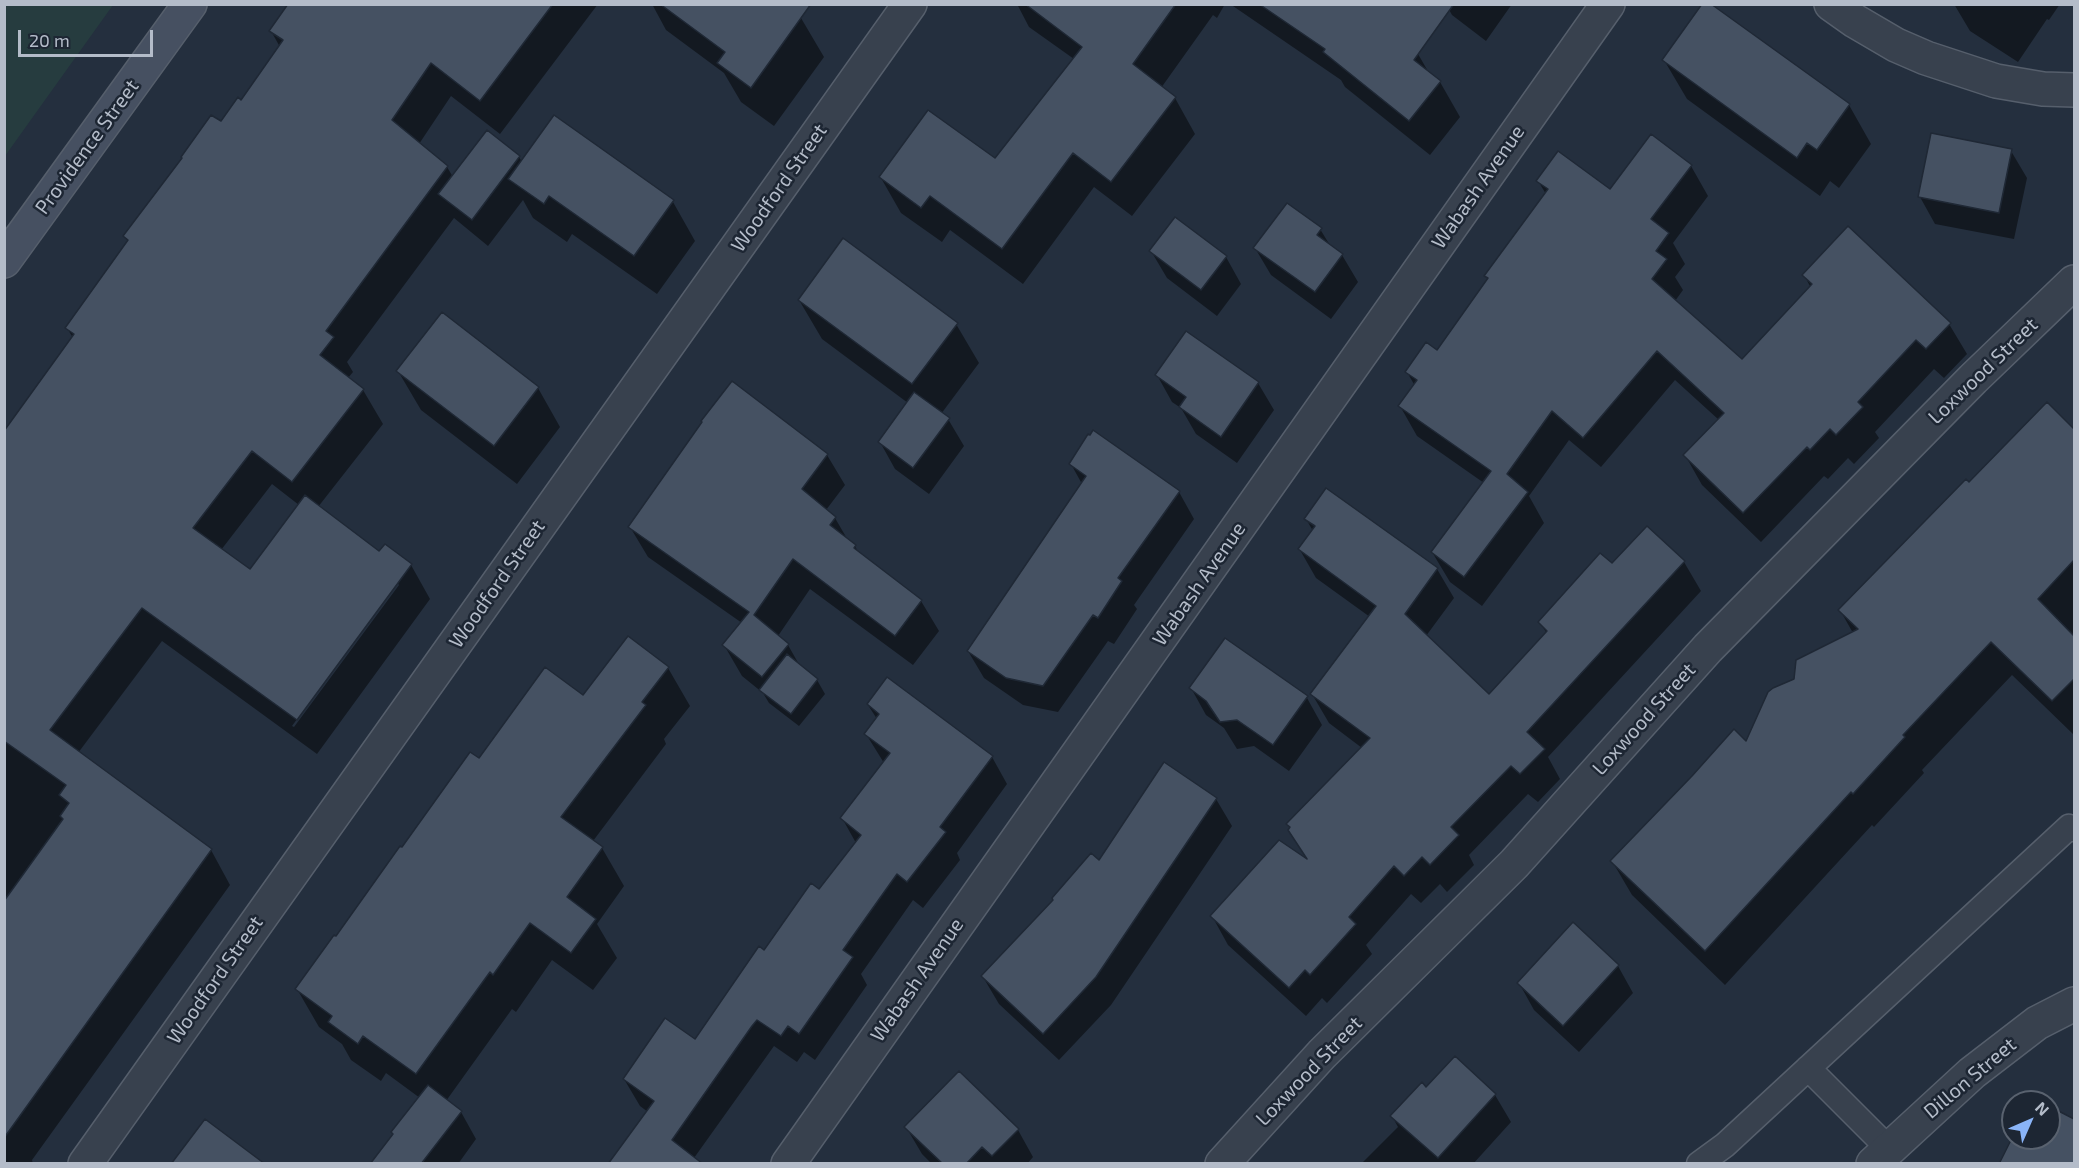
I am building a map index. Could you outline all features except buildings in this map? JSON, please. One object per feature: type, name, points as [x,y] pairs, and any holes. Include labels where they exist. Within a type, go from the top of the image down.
[{"type":"main road","name":"Providence Street","points":[[7,253],[190,4]]},
{"type":"street","name":"Woodford Street","points":[[85,1164],[909,4]]},
{"type":"street","name":"Wabash Avenue","points":[[788,1164],[1608,4]]},
{"type":"street","points":[[1831,4],[1896,45],[1926,58],[1996,81],[2043,89],[2074,90]]},
{"type":"street","name":"Loxwood Street","points":[[1222,1164],[1323,1054],[1514,864],[1708,648],[1973,379],[2074,282]]},
{"type":"street","name":"Dillon Street","points":[[1881,1156],[1996,1054],[2037,1023],[2074,1004]]},
{"type":"lane","points":[[1708,1161],[2069,827],[2074,829]]},
{"type":"lane","points":[[1808,1068],[1881,1156]]},
{"type":"green space","points":[[4,5],[113,5],[5,156]]}]
